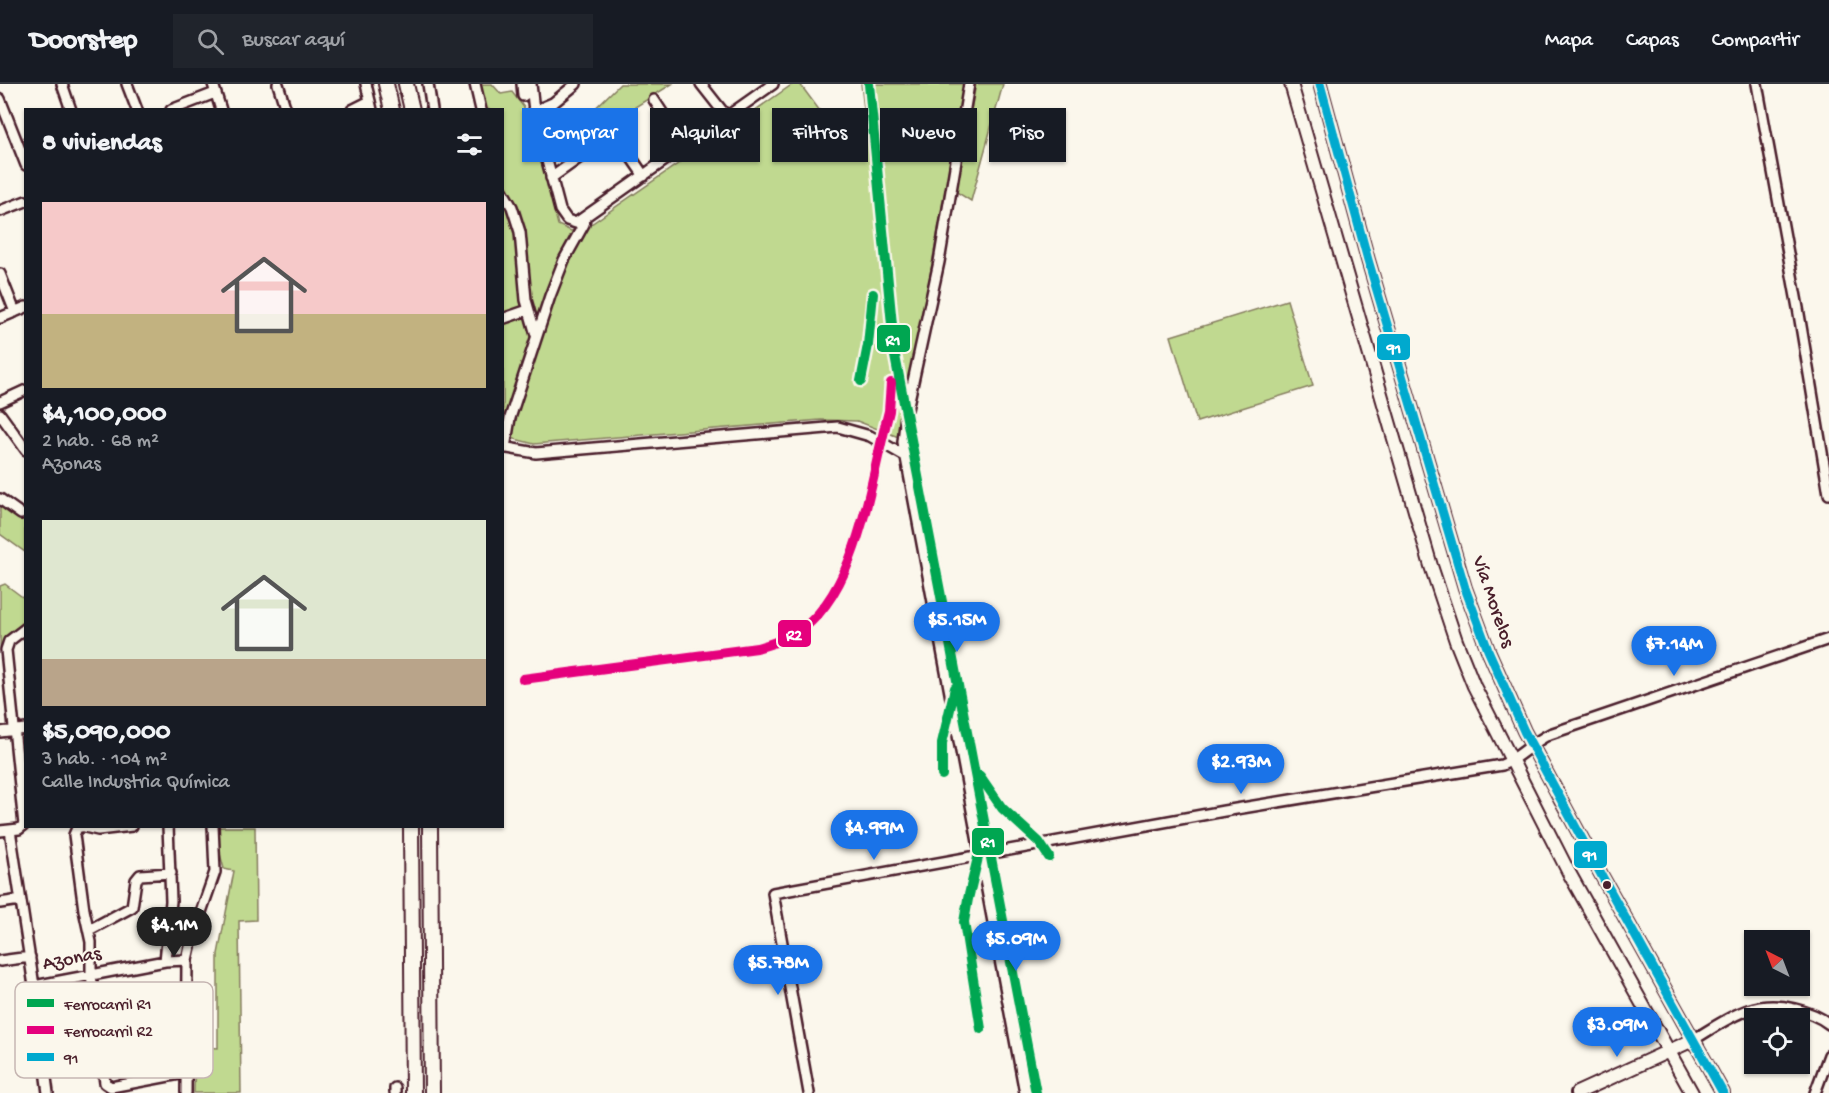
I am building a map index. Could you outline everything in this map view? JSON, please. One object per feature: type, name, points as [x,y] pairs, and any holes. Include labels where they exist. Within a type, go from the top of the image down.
[{"type":"highway","points":[[386,84],[392,108]]},
{"type":"highway","points":[[406,84],[412,108]]},
{"type":"highway","points":[[411,828],[414,1093]]},
{"type":"highway","points":[[430,828],[432,1093]]},
{"type":"main road","points":[[1291,84],[1431,566],[1470,680],[1568,871],[1692,1093]]},
{"type":"main road","name":"Vía Morelos","points":[[1320,84],[1371,270],[1472,610],[1495,668],[1603,878],[1723,1093]]},
{"type":"main road","points":[[1577,1093],[1693,1040]]},
{"type":"street","points":[[63,84],[70,108]]},
{"type":"street","points":[[127,84],[136,108]]},
{"type":"street","points":[[278,84],[285,108]]},
{"type":"street","points":[[366,84],[371,105]]},
{"type":"street","points":[[428,84],[432,108]]},
{"type":"street","points":[[475,84],[481,108]]},
{"type":"street","points":[[522,84],[521,94],[523,96],[530,84]]},
{"type":"street","points":[[530,84],[534,108]]},
{"type":"street","points":[[542,108],[553,104],[576,84]]},
{"type":"street","points":[[701,84],[720,108]]},
{"type":"street","points":[[969,84],[960,128],[949,211],[903,431],[905,456],[1025,1093]]},
{"type":"street","points":[[1756,84],[1798,308],[1829,494]]},
{"type":"street","points":[[739,108],[768,85]]},
{"type":"street","points":[[175,108],[214,88],[220,108]]},
{"type":"street","points":[[0,99],[24,160]]},
{"type":"street","points":[[654,100],[659,108]]},
{"type":"street","points":[[547,162],[560,210],[567,220],[576,223],[664,162]]},
{"type":"street","points":[[551,178],[573,162]]},
{"type":"street","points":[[634,162],[644,176]]},
{"type":"street","points":[[504,193],[512,207],[520,232],[528,310],[536,335]]},
{"type":"street","points":[[0,211],[24,202]]},
{"type":"street","points":[[585,218],[564,260],[536,335],[510,418],[504,448],[536,453],[838,427],[870,436],[905,456]]},
{"type":"street","points":[[0,274],[15,312]]},
{"type":"street","points":[[0,318],[24,308]]},
{"type":"street","points":[[504,318],[528,310]]},
{"type":"street","points":[[0,402],[24,391]]},
{"type":"street","points":[[0,414],[24,447]]},
{"type":"street","points":[[0,499],[21,514]]},
{"type":"street","points":[[24,630],[6,646],[24,824],[23,827],[5,831],[20,900],[33,982]]},
{"type":"street","points":[[809,1093],[773,893],[1224,811],[1502,765],[1532,743],[1550,734],[1829,639]]},
{"type":"street","points":[[0,732],[24,729]]},
{"type":"street","points":[[77,828],[74,835],[92,953],[92,982]]},
{"type":"street","points":[[89,828],[98,830],[115,828]]},
{"type":"street","points":[[165,961],[171,901],[168,828]]},
{"type":"street","points":[[187,982],[187,960],[192,938],[215,872],[213,828]]},
{"type":"street","points":[[88,930],[132,907],[136,880],[140,875],[171,873]]},
{"type":"street","points":[[0,903],[20,900]]},
{"type":"street","points":[[0,961],[30,957]]},
{"type":"street","name":"Azonas","points":[[55,982],[165,961],[187,960]]},
{"type":"street","points":[[1693,1040],[1731,1016],[1753,1008],[1775,1005],[1814,1015],[1829,1024]]},
{"type":"street","points":[[1815,1093],[1829,1055]]},
{"type":"street","points":[[46,1078],[48,1093]]},
{"type":"street","points":[[105,1078],[106,1086],[111,1087],[159,1078]]},
{"type":"green space","points":[[474,84],[492,84],[501,94],[512,92],[524,108],[522,108],[522,162],[542,162],[558,225],[571,231],[591,224],[680,162],[760,162],[758,108],[793,84],[800,84],[818,108],[772,108],[772,162],[868,162],[868,108],[864,108],[861,84],[964,84],[960,108],[880,108],[880,162],[950,162],[901,438],[857,421],[821,420],[534,444],[504,436],[504,108],[479,108]]},
{"type":"green space","points":[[620,84],[672,84],[633,108],[595,108]]},
{"type":"green space","points":[[976,84],[1003,84],[996,108],[989,108],[989,135],[971,201],[955,191],[961,162],[977,162],[977,108],[971,108]]},
{"type":"green space","points":[[1287,300],[1313,386],[1197,422],[1171,336]]},
{"type":"green space","points":[[0,503],[24,517],[24,551],[0,534]]},
{"type":"green space","points":[[5,584],[24,598],[24,628],[0,648],[0,586]]},
{"type":"green space","points":[[213,828],[255,828],[256,920],[239,921],[241,1093],[194,1093],[194,1078],[213,1078],[213,1048],[218,1048],[218,954],[234,871],[224,869]]},
{"type":"rail line","name":"R1","points":[[869,84],[895,356],[1036,1093]]},
{"type":"rail line","name":"R1","points":[[861,381],[868,345],[873,294]]},
{"type":"rail line","name":"R2","points":[[523,679],[757,648],[796,633],[816,616],[833,594],[846,569],[857,540],[873,481],[889,411],[891,383]]},
{"type":"rail line","name":"R1","points":[[942,775],[942,743],[955,688]]},
{"type":"rail line","name":"R1","points":[[980,776],[1002,808],[1039,842],[1049,857]]},
{"type":"rail line","name":"R1","points":[[981,1029],[964,922],[983,837]]},
{"type":"transit line","name":"91","points":[[1320,84],[1368,260],[1465,588],[1488,650],[1524,731],[1723,1093]]}]
